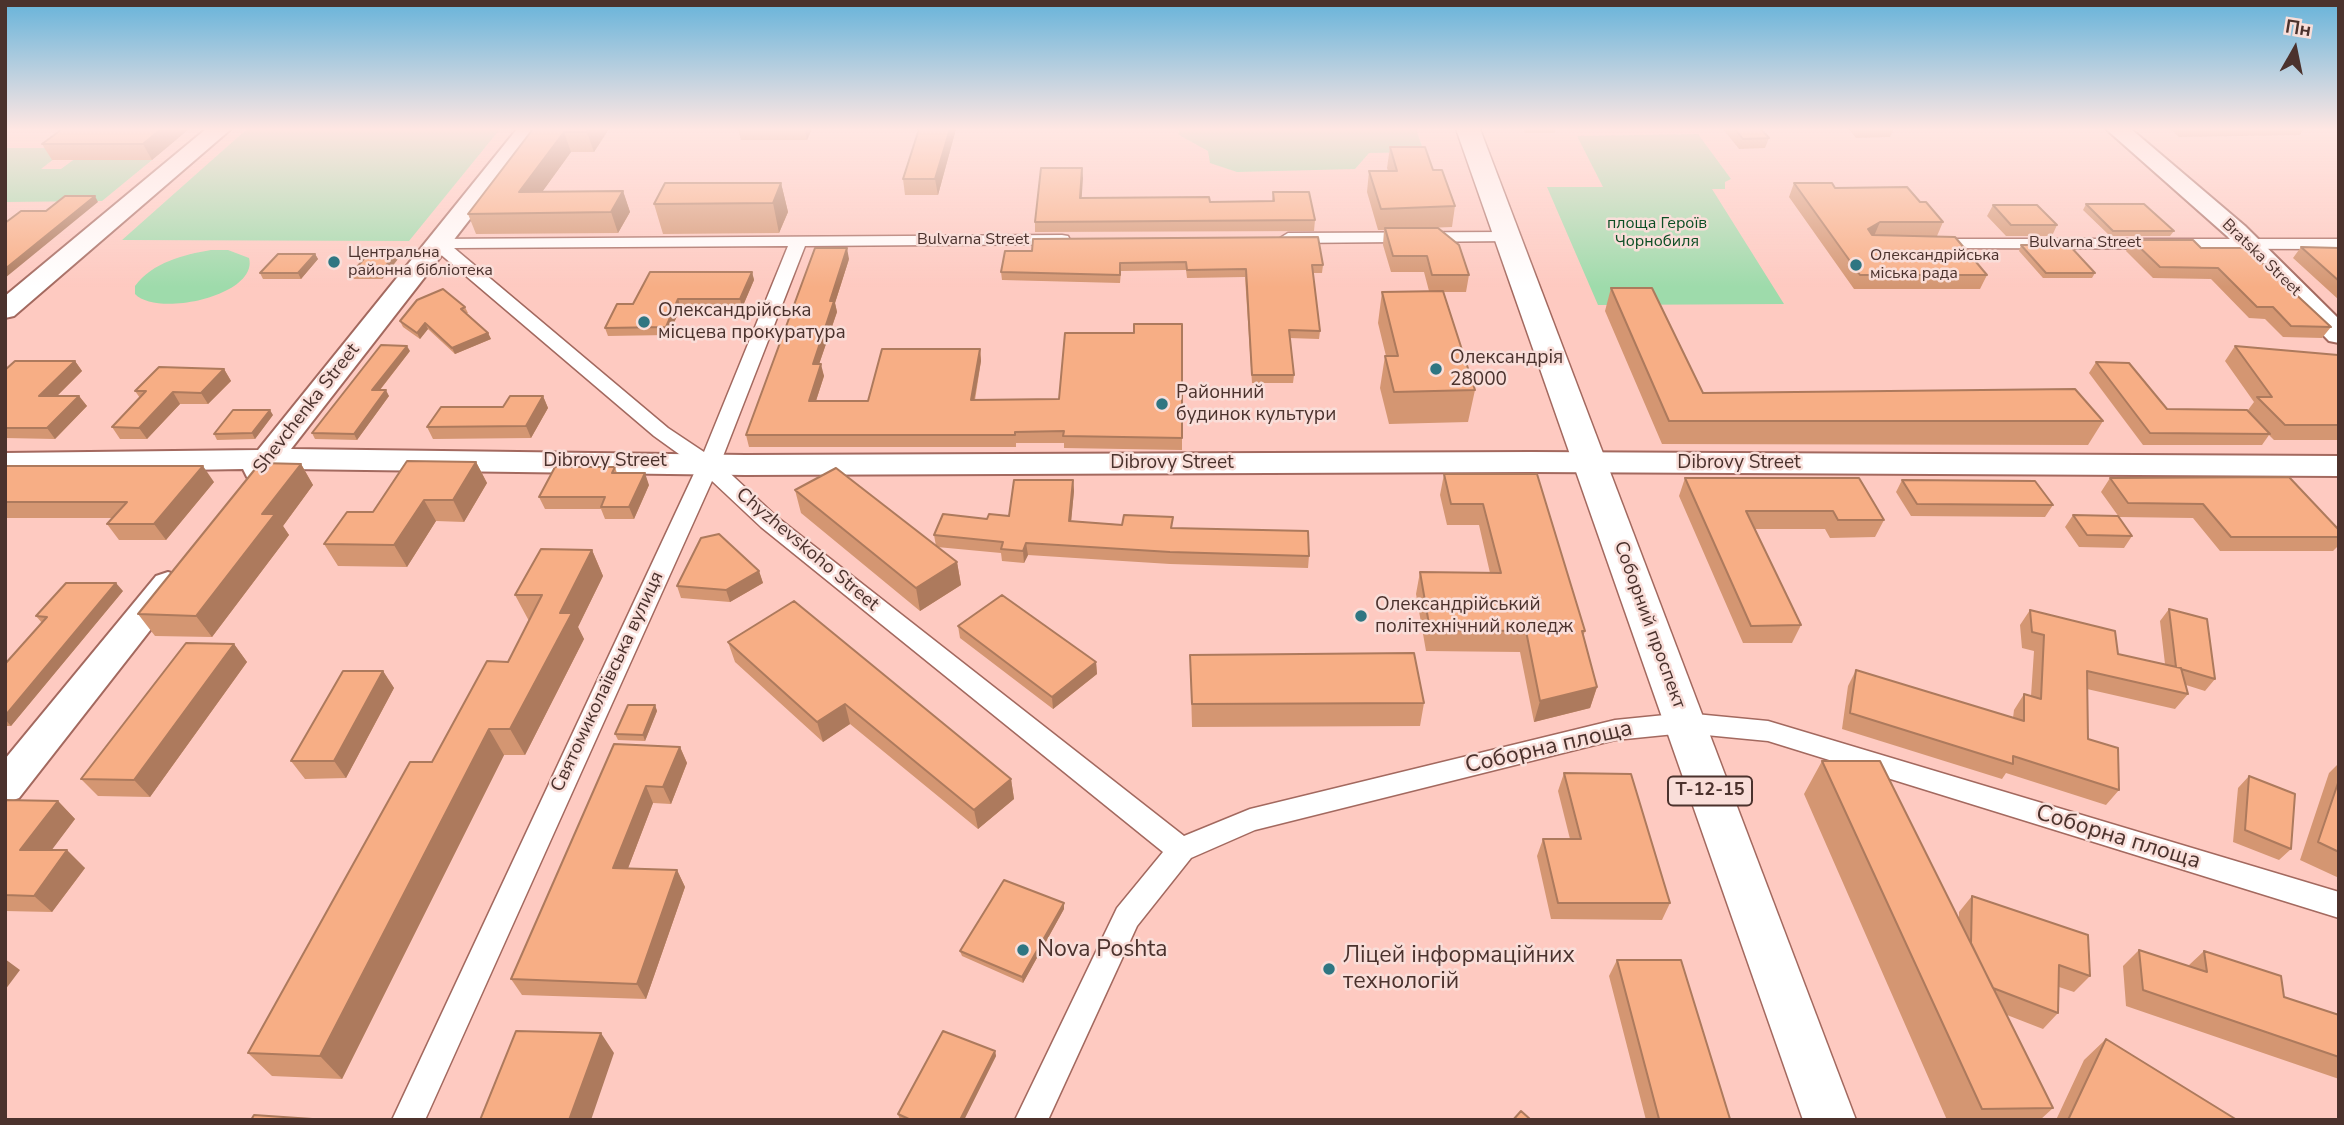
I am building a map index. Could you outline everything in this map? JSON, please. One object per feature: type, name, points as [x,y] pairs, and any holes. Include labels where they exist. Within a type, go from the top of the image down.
[{"type":"main road","name":"Соборний проспект","points":[[1487,182],[1830,1120]]},
{"type":"street","points":[[5,310],[158,182]]},
{"type":"street","name":"Shevchenka Street","points":[[240,493],[487,182]]},
{"type":"street","name":"Bratska Street","points":[[2178,182],[2249,243],[2339,335]]},
{"type":"street","points":[[1269,239],[1508,237]]},
{"type":"street","name":"Bulvarna Street","points":[[438,243],[1076,240]]},
{"type":"street","name":"Святомиколаївська вулиця","points":[[408,1120],[727,425],[799,241]]},
{"type":"street","name":"Chyzhevskoho Street","points":[[438,243],[661,432],[707,464],[763,517],[1181,850]]},
{"type":"street","name":"Bulvarna Street","points":[[1915,244],[2339,244]]},
{"type":"street","name":"Dibrovy Street","points":[[5,463],[267,460],[707,464],[2339,466]]},
{"type":"street","points":[[5,787],[189,557]]},
{"type":"street","name":"Соборна площа","points":[[1031,1120],[1127,917],[1181,850],[1250,820],[1615,730],[1685,723],[1768,731],[2339,905]]},
{"type":"green space","points":[[5,182],[126,182],[102,201],[5,202]]},
{"type":"green space","points":[[188,182],[457,182],[409,241],[122,240]]},
{"type":"green space","name":"площа Героїв Чорнобиля","points":[[1600,182],[1726,182],[1725,189],[1712,189],[1784,304],[1598,305],[1547,187],[1603,187]]},
{"type":"green space","points":[[211,250],[228,250],[249,258],[248,271],[239,283],[204,299],[184,303],[147,301],[135,294],[135,286],[160,265],[179,257]]},
{"type":"building","points":[[493,182],[527,182],[519,192],[623,191],[611,212],[468,214]]},
{"type":"building","points":[[1040,182],[1081,182],[1080,198],[1209,197],[1210,202],[1274,201],[1273,192],[1309,192],[1315,220],[1035,222]]},
{"type":"building","points":[[1372,182],[1446,182],[1455,206],[1381,209]]},
{"type":"building","points":[[665,183],[781,183],[773,203],[654,204]]},
{"type":"building","points":[[1794,183],[1832,183],[1835,188],[1907,187],[1920,202],[1926,202],[1943,222],[1880,222],[1868,229],[1872,235],[1955,237],[1987,275],[1860,275]]},
{"type":"building","points":[[65,196],[95,196],[5,269],[5,223],[21,211],[46,211]]},
{"type":"building","points":[[2086,204],[2144,204],[2174,231],[2113,231]]},
{"type":"building","points":[[1993,205],[2037,205],[2057,225],[2011,225]]},
{"type":"building","points":[[1385,228],[1438,228],[1459,245],[1469,275],[1432,275],[1427,256],[1393,256]]},
{"type":"building","points":[[1318,237],[1323,265],[1312,265],[1320,331],[1289,330],[1294,375],[1252,375],[1246,269],[1187,270],[1186,262],[1120,263],[1120,275],[1001,272],[1005,251],[1032,251],[1033,239]]},
{"type":"building","points":[[2132,240],[2193,240],[2201,248],[2246,248],[2331,327],[2291,326],[2273,307],[2257,307],[2218,268],[2160,267]]},
{"type":"building","points":[[2021,245],[2069,245],[2095,273],[2046,273]]},
{"type":"building","points":[[2301,247],[2339,248],[2339,281]]},
{"type":"building","points":[[815,248],[847,248],[830,301],[834,301],[813,364],[821,364],[809,401],[868,401],[882,349],[980,349],[971,400],[1059,399],[1065,333],[1134,333],[1134,324],[1182,324],[1182,438],[1063,436],[1064,431],[1015,432],[1015,435],[746,435]]},
{"type":"building","points":[[278,254],[315,254],[298,273],[260,273]]},
{"type":"building","points":[[368,254],[395,254],[380,273],[352,273]]},
{"type":"building","points":[[650,272],[752,272],[740,299],[678,299],[666,327],[605,328],[617,304],[633,304]]},
{"type":"building","points":[[1611,288],[1652,288],[1703,393],[2075,389],[2103,421],[1669,421]]},
{"type":"building","points":[[443,289],[465,307],[461,309],[488,333],[452,348],[425,323],[417,333],[400,321],[417,300]]},
{"type":"building","points":[[1443,291],[1475,390],[1394,392],[1385,356],[1398,356],[1382,292]]},
{"type":"building","points":[[381,345],[407,346],[372,390],[386,390],[354,434],[312,433]]},
{"type":"building","points":[[2235,346],[2338,355],[2339,425],[2285,425],[2257,397],[2272,397]]},
{"type":"building","points":[[15,361],[75,361],[39,396],[79,396],[47,428],[5,428],[5,370]]},
{"type":"building","points":[[2096,362],[2129,363],[2167,409],[2247,410],[2270,434],[2150,433]]},
{"type":"building","points":[[159,367],[224,369],[201,393],[173,392],[139,428],[112,427],[146,391],[135,391]]},
{"type":"building","points":[[510,396],[543,396],[526,426],[427,427],[441,407],[503,407]]},
{"type":"building","points":[[233,410],[270,410],[252,433],[214,434]]},
{"type":"building","points":[[407,461],[476,462],[453,500],[424,500],[394,545],[324,544],[347,512],[373,512]]},
{"type":"building","points":[[260,463],[301,464],[262,514],[275,514],[196,616],[138,614]]},
{"type":"building","points":[[5,466],[203,466],[154,524],[107,524],[127,502],[5,502]]},
{"type":"building","points":[[555,467],[615,467],[612,473],[645,473],[629,507],[601,507],[605,497],[539,497]]},
{"type":"building","points":[[836,468],[957,562],[916,588],[795,490]]},
{"type":"building","points":[[1444,474],[1537,474],[1585,631],[1582,631],[1597,687],[1540,701],[1526,631],[1430,630],[1420,572],[1501,573],[1483,504],[1451,504]]},
{"type":"building","points":[[2289,477],[2339,530],[2339,537],[2231,537],[2203,504],[2128,503],[2110,478]]},
{"type":"building","points":[[1685,478],[1859,478],[1884,520],[1838,520],[1833,511],[1746,511],[1801,625],[1751,626]]},
{"type":"building","points":[[1014,480],[1073,480],[1069,521],[1122,525],[1124,515],[1173,517],[1171,528],[1308,531],[1309,556],[1170,552],[1026,543],[1023,551],[1001,549],[1003,542],[934,535],[943,514],[987,519],[989,514],[1009,516]]},
{"type":"building","points":[[1902,480],[2035,481],[2053,505],[1917,504]]},
{"type":"building","points":[[2073,515],[2118,516],[2132,536],[2087,535]]},
{"type":"building","points":[[719,534],[759,571],[726,590],[677,586],[701,538]]},
{"type":"building","points":[[541,549],[592,550],[560,613],[572,613],[510,729],[489,729],[320,1056],[248,1053],[410,762],[432,762],[487,661],[508,662],[542,595],[515,595]]},
{"type":"building","points":[[66,583],[116,583],[5,716],[5,664],[47,617],[36,616]]},
{"type":"building","points":[[1002,595],[1096,662],[1052,697],[958,626]]},
{"type":"building","points":[[794,601],[1011,779],[974,810],[845,704],[817,722],[728,642]]},
{"type":"building","points":[[2169,609],[2207,619],[2215,679],[2176,667]]},
{"type":"building","points":[[2030,610],[2115,631],[2118,654],[2181,668],[2188,694],[2087,671],[2088,739],[2118,748],[2119,790],[2013,756],[2013,764],[1850,713],[1856,670],[2024,721],[2024,694],[2041,699],[2044,635],[2032,632]]},
{"type":"building","points":[[186,643],[234,644],[134,780],[81,779]]},
{"type":"building","points":[[1414,653],[1424,703],[1192,704],[1190,655]]},
{"type":"building","points":[[343,671],[383,671],[334,761],[291,761]]},
{"type":"building","points":[[628,705],[655,705],[643,735],[615,734]]},
{"type":"building","points":[[614,744],[680,747],[663,787],[646,786],[613,868],[677,870],[637,984],[511,979]]},
{"type":"building","points":[[1822,761],[1880,761],[2053,1108],[1982,1109]]},
{"type":"building","points":[[1564,773],[1631,774],[1670,903],[1558,903],[1543,839],[1581,839]]},
{"type":"building","points":[[2249,776],[2295,794],[2291,849],[2245,830]]},
{"type":"building","points":[[2339,780],[2339,852],[2318,842]]},
{"type":"building","points":[[5,800],[58,801],[20,850],[67,850],[34,896],[5,895]]},
{"type":"building","points":[[1004,880],[1064,903],[1022,977],[960,951]]},
{"type":"building","points":[[1972,896],[2088,935],[2090,976],[2059,965],[2058,1013],[1993,988],[1971,943]]},
{"type":"building","points":[[2139,950],[2207,972],[2204,951],[2281,976],[2284,997],[2339,1015],[2339,1057],[2143,990]]},
{"type":"building","points":[[1617,960],[1681,960],[1730,1119],[1659,1119]]},
{"type":"building","points":[[516,1031],[601,1033],[569,1120],[480,1120]]},
{"type":"building","points":[[943,1031],[995,1051],[960,1120],[911,1120],[898,1114]]},
{"type":"building","points":[[2106,1039],[2237,1120],[2068,1120]]},
{"type":"building","points":[[1521,1111],[1531,1120],[1513,1120]]},
{"type":"building","points":[[254,1115],[327,1120],[251,1120]]},
{"type":"place","name":"Центральна районна бібліотека","points":[[334,262]]},
{"type":"place","name":"Олександрійська міська рада","points":[[1856,265]]},
{"type":"place","name":"Олександрійська місцева прокуратура","points":[[644,322]]},
{"type":"place","name":"Олександрія 28000","points":[[1436,369]]},
{"type":"place","name":"Районний будинок культури","points":[[1162,404]]},
{"type":"place","name":"Олександрійський політехнічний коледж","points":[[1361,616]]},
{"type":"place","name":"Nova Poshta","points":[[1023,950]]},
{"type":"place","name":"Ліцей інформаційних технологій","points":[[1329,969]]}]
